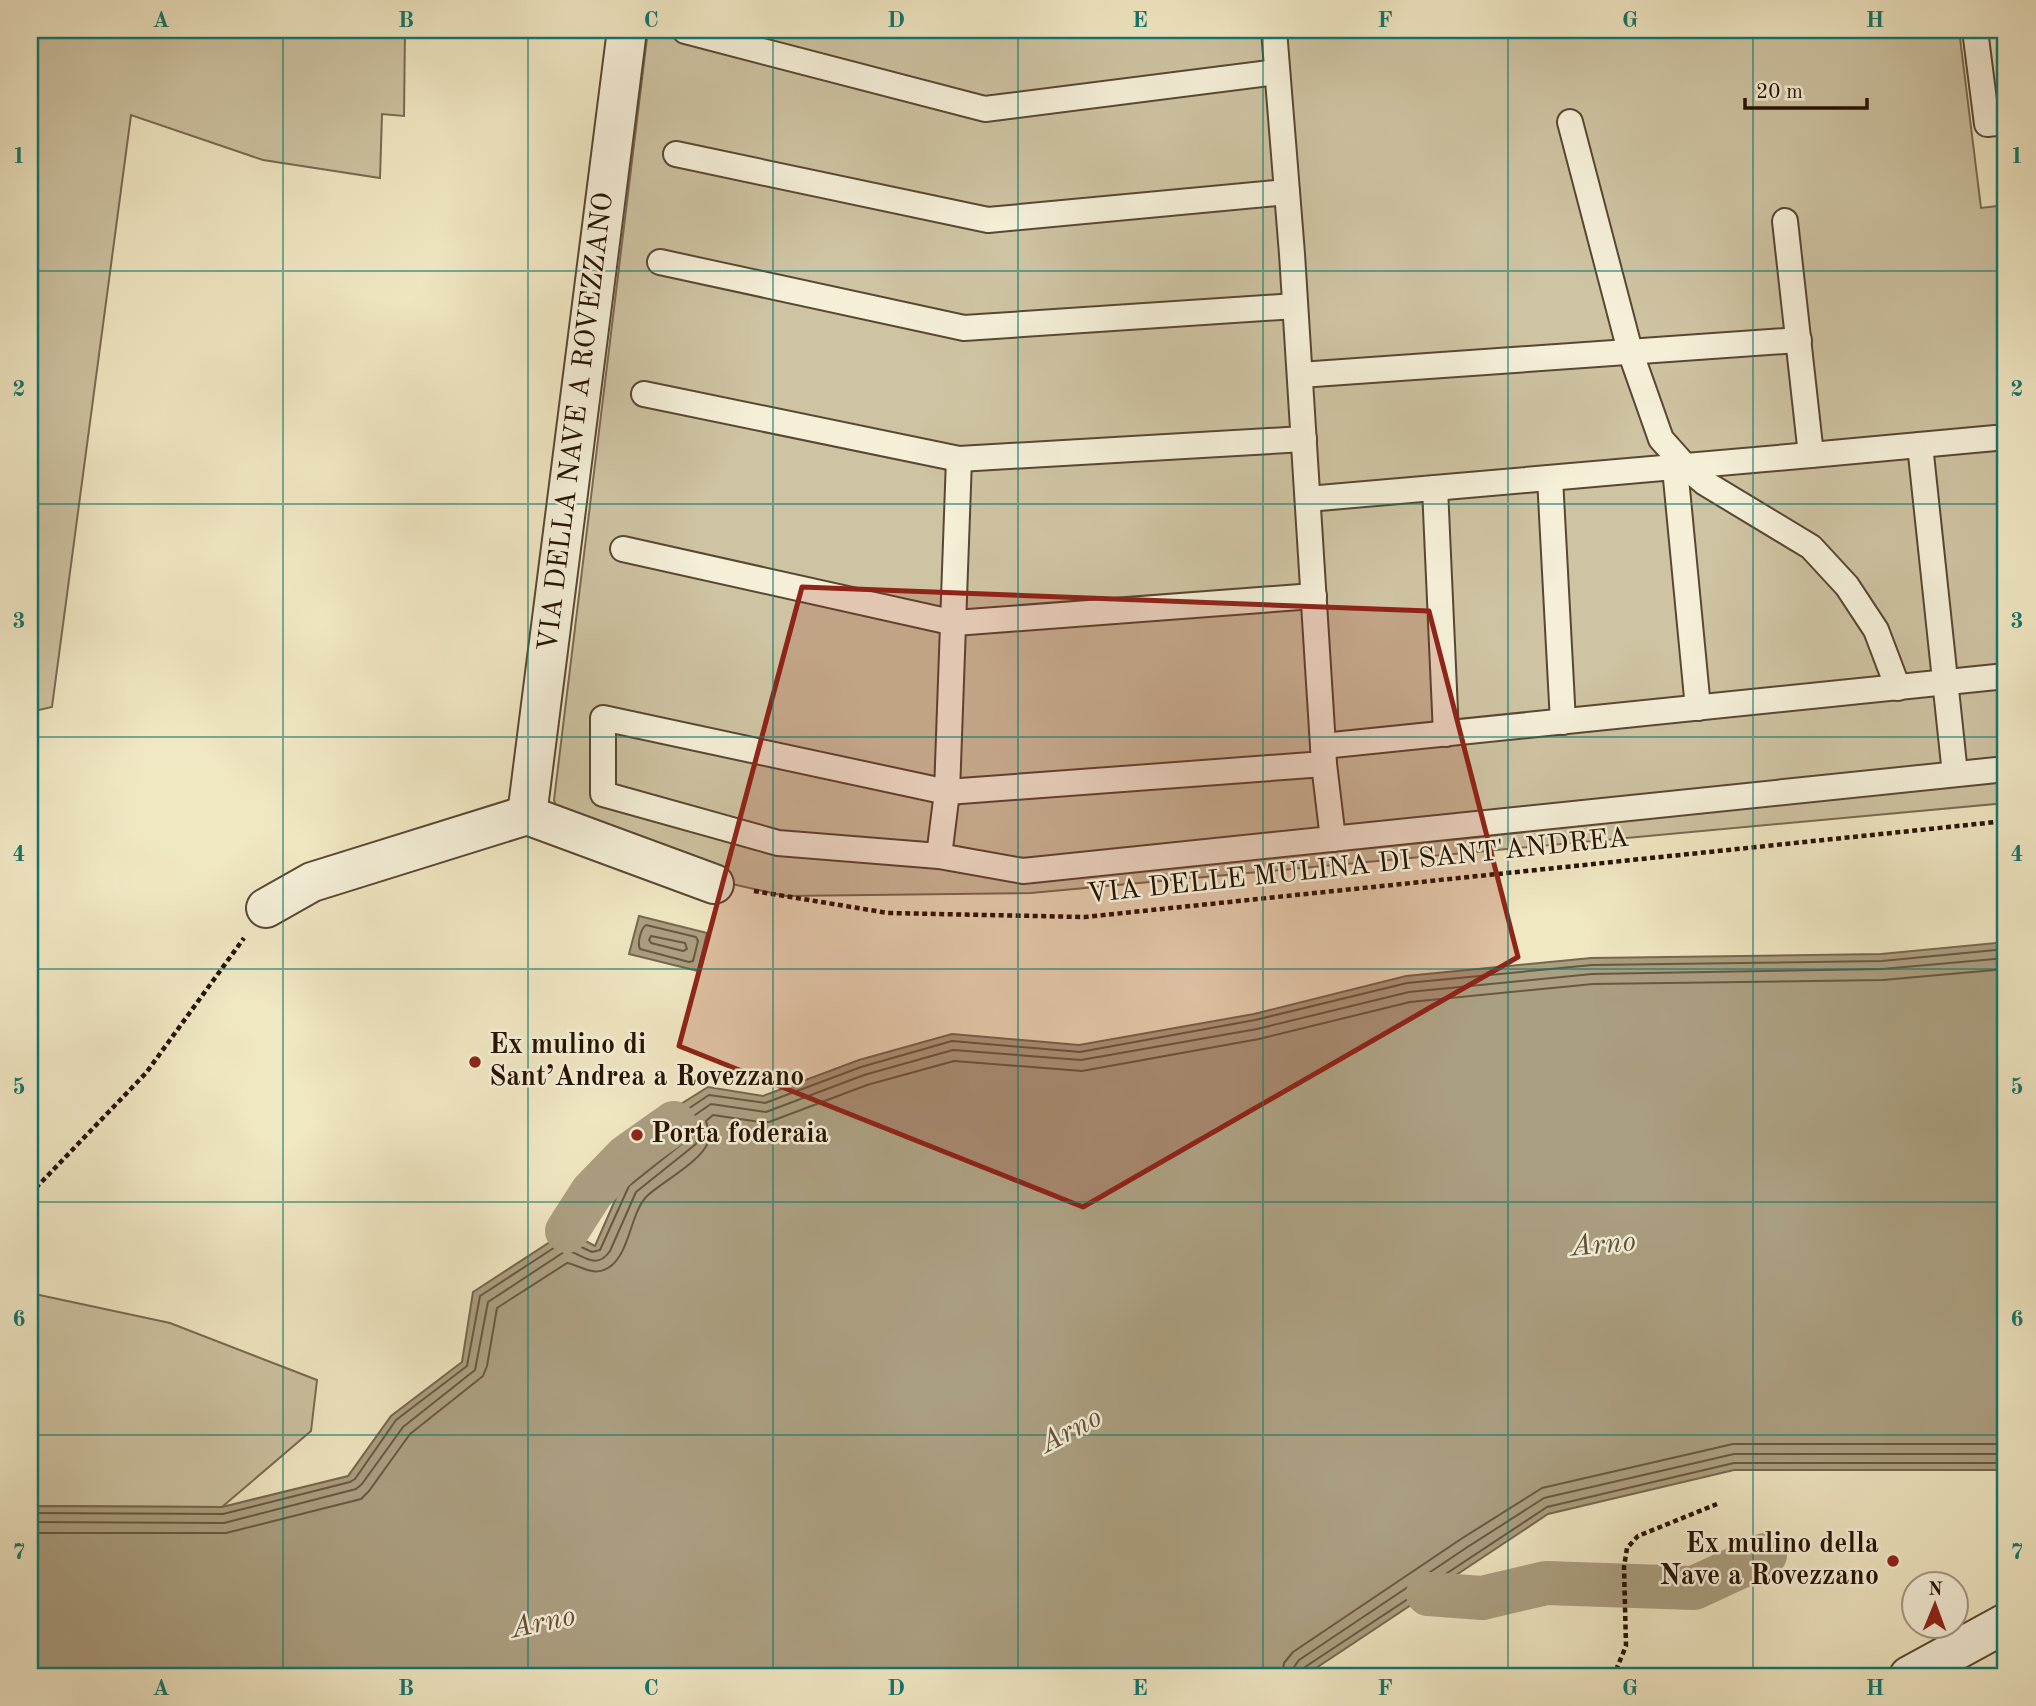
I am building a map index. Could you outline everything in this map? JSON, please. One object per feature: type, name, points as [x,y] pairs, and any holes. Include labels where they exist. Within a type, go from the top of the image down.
[{"type":"street","name":"VIA DELLA NAVE A ROVEZZANO","points":[[527,815],[627,30]]},
{"type":"street","points":[[265,908],[312,882],[527,815],[714,884]]},
{"type":"street","points":[[1909,1676],[2006,1623]]},
{"type":"lane","points":[[1274,30],[1300,374],[1324,755],[1333,839]]},
{"type":"lane","points":[[1975,30],[1987,124],[2006,122]]},
{"type":"lane","points":[[685,31],[985,109],[1277,72]]},
{"type":"lane","points":[[1570,122],[1630,351],[1661,439],[1681,467],[1811,547],[1847,586],[1875,630],[1898,688]]},
{"type":"lane","points":[[676,154],[988,220],[1287,192]]},
{"type":"lane","points":[[1785,221],[1811,455]]},
{"type":"lane","points":[[660,262],[964,328],[1295,306]]},
{"type":"lane","points":[[1300,374],[1799,340]]},
{"type":"lane","points":[[644,394],[959,458],[1304,439]]},
{"type":"lane","points":[[1308,499],[2006,437]]},
{"type":"lane","points":[[1920,445],[1955,774]]},
{"type":"lane","points":[[939,856],[947,792],[959,458]]},
{"type":"lane","points":[[1681,467],[1698,708]]},
{"type":"lane","points":[[1550,478],[1563,722]]},
{"type":"lane","points":[[1435,488],[1447,734]]},
{"type":"lane","points":[[624,550],[954,623],[1314,596]]},
{"type":"lane","points":[[2006,676],[1447,734],[1324,755],[947,792],[603,718],[603,794],[778,843],[939,856],[1023,871],[2006,769]]},
{"type":"path","name":"VIA DELLE MULINA DI SANT'ANDREA","points":[[714,884],[888,913],[1085,917],[2006,821]]},
{"type":"path","points":[[30,1195],[146,1073],[265,908]]},
{"type":"path","points":[[1616,1670],[1626,1646],[1624,1567],[1627,1548],[1638,1536],[1717,1504]]},
{"type":"highlighted area","points":[[802,587],[1429,611],[1518,957],[1083,1207],[679,1046]]},
{"type":"shaded area","points":[[30,30],[405,30],[404,116],[382,114],[380,178],[263,160],[131,115],[52,707],[30,712]]},
{"type":"shaded area","points":[[648,30],[1959,30],[1981,208],[2006,205],[2006,803],[1031,893],[785,896],[591,852],[566,831],[554,800]]},
{"type":"shaded area","points":[[30,1293],[170,1323],[317,1380],[311,1431],[222,1507],[30,1506]]},
{"type":"water","points":[[639,916],[707,933],[698,971],[629,954]]},
{"type":"water","name":"Arno","points":[[2006,942],[2006,1470],[1734,1470],[1548,1514],[1304,1676],[30,1676],[30,1506],[222,1507],[348,1476],[391,1416],[462,1362],[473,1292],[567,1231],[595,1246],[623,1182],[683,1135],[665,1114],[708,1087],[763,1096],[859,1060],[952,1034],[1079,1045],[1254,1014],[1406,976],[1591,958],[1881,954]]},
{"type":"waterway","points":[[567,1231],[592,1192],[626,1157],[674,1123]]},
{"type":"waterway","points":[[1428,1594],[1482,1598],[1546,1583],[1694,1588],[1765,1555]]},
{"type":"place","name":"Ex mulino di Sant’Andrea a Rovezzano","points":[[475,1062]]},
{"type":"place","name":"Porta foderaia","points":[[637,1135]]},
{"type":"place","name":"Ex mulino della Nave a Rovezzano","points":[[1893,1561]]}]
